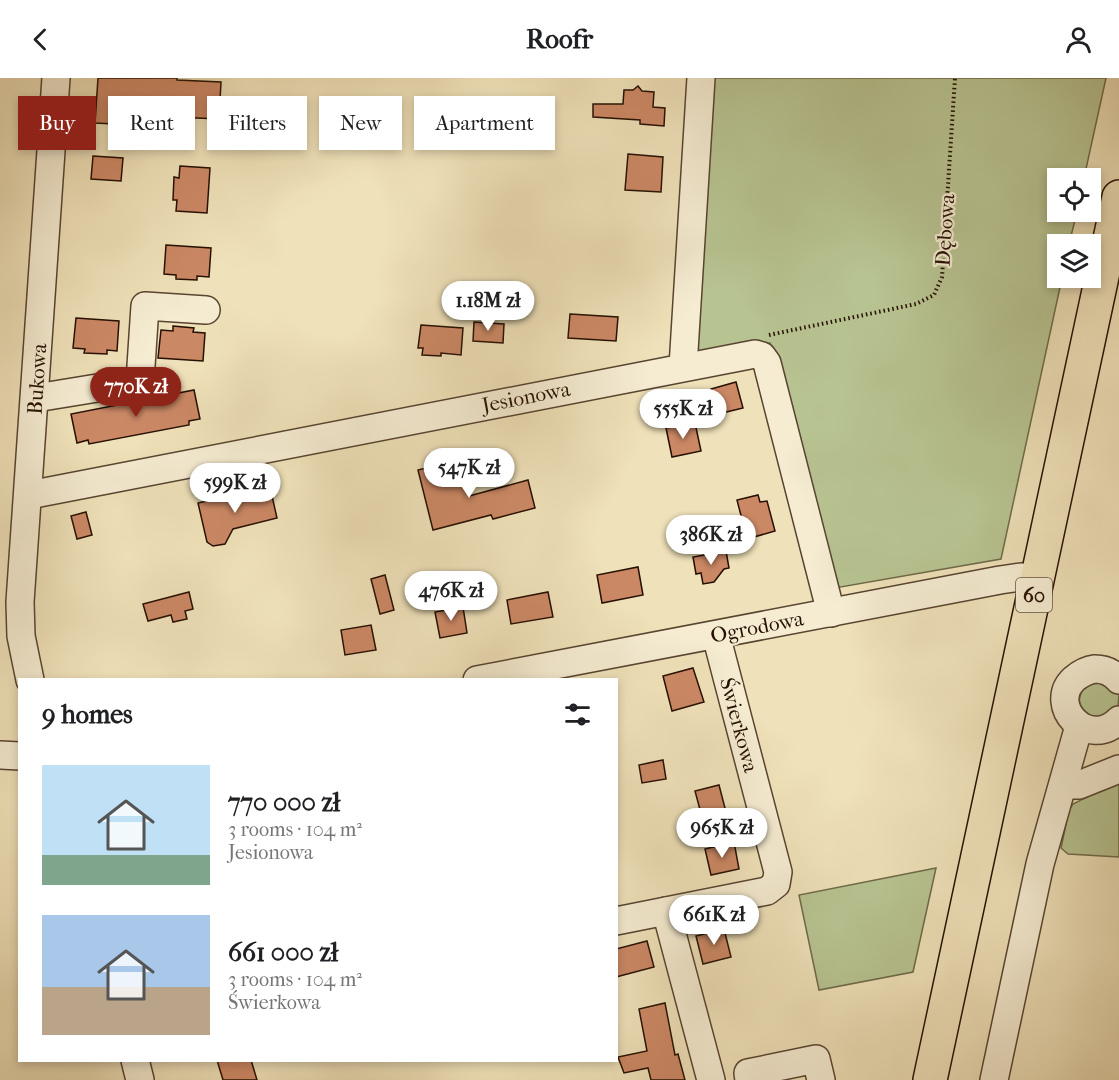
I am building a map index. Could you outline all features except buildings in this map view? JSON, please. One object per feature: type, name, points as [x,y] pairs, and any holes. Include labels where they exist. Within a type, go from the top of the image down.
[{"type":"main road","name":"60","points":[[930,1080],[1119,197]]},
{"type":"street","name":"Bukowa","points":[[30,678],[21,636],[20,602],[57,78]]},
{"type":"street","points":[[683,367],[701,78]]},
{"type":"street","points":[[36,398],[140,381],[145,306],[206,310]]},
{"type":"street","points":[[755,354],[762,356],[767,363],[831,613]]},
{"type":"street","name":"Jesionowa","points":[[29,495],[755,354]]},
{"type":"street","name":"Ogrodowa","points":[[488,678],[1000,580],[1021,577],[1038,579]]},
{"type":"street","name":"Świerkowa","points":[[618,921],[767,891],[776,884],[778,872],[716,635]]},
{"type":"street","points":[[1118,676],[1104,670],[1092,669],[1080,674],[1071,682],[1066,693],[1066,706],[1070,717],[1079,726],[1090,730],[1102,730],[1113,726],[1119,720]]},
{"type":"street","points":[[994,1080],[1029,909],[1079,726]]},
{"type":"street","points":[[0,754],[18,756]]},
{"type":"street","points":[[1063,785],[1079,785],[1119,769]]},
{"type":"street","points":[[666,911],[711,1080]]},
{"type":"street","points":[[749,1080],[748,1073],[816,1059],[821,1080]]},
{"type":"street","points":[[136,1062],[140,1080]]},
{"type":"path","name":"Dębowa","points":[[755,354],[769,335],[916,304],[934,295],[942,277],[955,78]]},
{"type":"green space","points":[[710,78],[1106,78],[1086,168],[1047,168],[1047,222],[1074,222],[1072,234],[1047,234],[1047,288],[1060,288],[1001,559],[835,588],[770,343],[687,358]]},
{"type":"green space","points":[[1093,680],[1116,688],[1119,694],[1118,707],[1095,719],[1084,710],[1079,701],[1082,691]]},
{"type":"green space","points":[[1119,781],[1119,857],[1068,854],[1061,848],[1069,810],[1073,804]]},
{"type":"green space","points":[[936,868],[913,972],[819,990],[799,895]]}]
